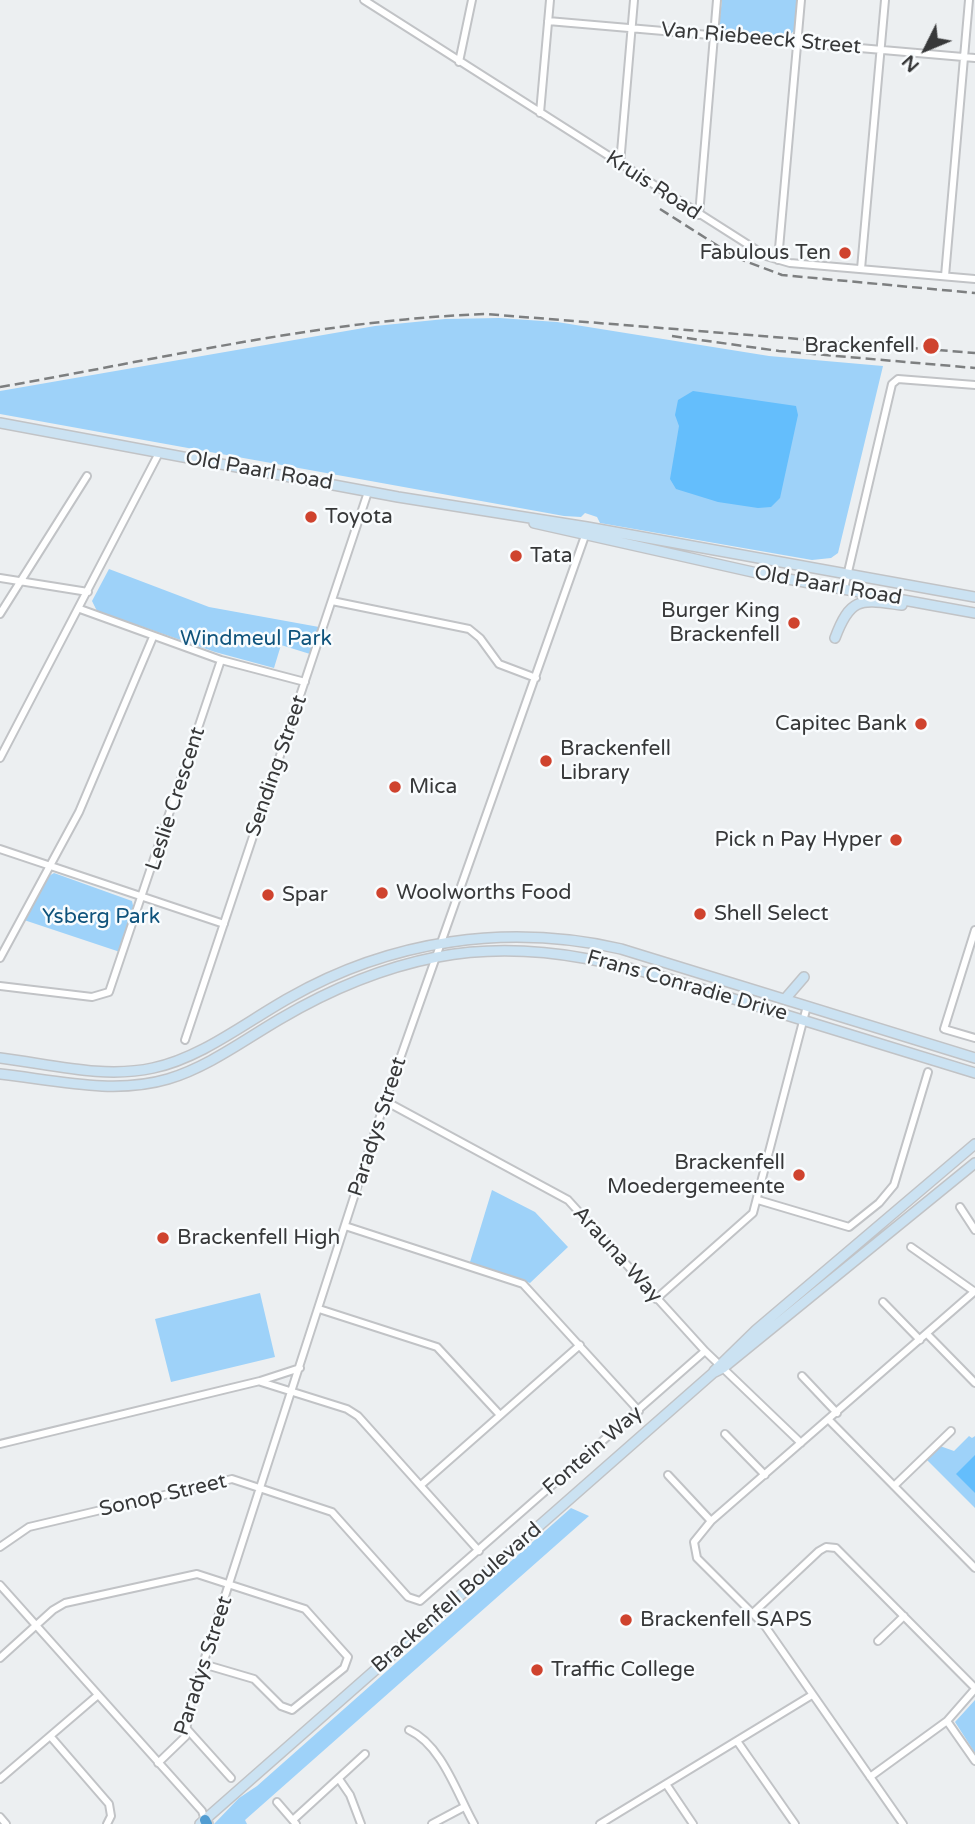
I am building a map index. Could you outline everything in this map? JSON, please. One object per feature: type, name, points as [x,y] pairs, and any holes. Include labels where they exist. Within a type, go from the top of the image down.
[{"type":"street","name":"Kruis Road","points":[[364,0],[757,251],[778,260],[975,279]]},
{"type":"street","points":[[459,62],[472,0]]},
{"type":"street","points":[[540,113],[550,0]]},
{"type":"street","points":[[620,164],[634,0]]},
{"type":"street","points":[[699,215],[717,0]]},
{"type":"street","points":[[778,260],[801,0]]},
{"type":"street","points":[[861,269],[885,0]]},
{"type":"street","points":[[945,276],[969,0]]},
{"type":"street","name":"Van Riebeeck Street","points":[[548,21],[975,58]]},
{"type":"street","points":[[844,589],[892,384],[898,379],[975,385]]},
{"type":"street","name":"Old Paarl Road","points":[[0,422],[368,492],[518,517],[844,589],[975,613]]},
{"type":"street","points":[[0,758],[159,453]]},
{"type":"street","points":[[0,614],[87,477]]},
{"type":"street","name":"Sending Street","points":[[186,1040],[368,492]]},
{"type":"street","name":"Old Paarl Road","points":[[586,532],[975,597]]},
{"type":"street","name":"Paradys Street","points":[[158,1763],[183,1740],[187,1730],[188,1713],[203,1664],[385,1101],[586,532]]},
{"type":"street","points":[[0,578],[88,592]]},
{"type":"street","points":[[835,638],[846,614],[862,600],[928,604]]},
{"type":"street","points":[[332,601],[469,629],[480,638],[499,664],[536,678]]},
{"type":"street","points":[[80,609],[221,660],[305,682]]},
{"type":"street","points":[[0,958],[79,812],[153,637]]},
{"type":"street","name":"Leslie Crescent","points":[[0,986],[92,998],[106,995],[112,986],[144,897],[221,660]]},
{"type":"street","points":[[0,849],[223,924]]},
{"type":"street","points":[[975,930],[944,1028],[975,1038]]},
{"type":"street","name":"Frans Conradie Drive","points":[[0,1058],[115,1072],[151,1069],[200,1049],[292,996],[346,970],[443,943],[509,936],[594,943],[975,1058]]},
{"type":"street","name":"Frans Conradie Drive","points":[[0,1074],[102,1086],[125,1086],[167,1079],[200,1066],[346,985],[438,957],[522,950],[600,959],[975,1073]]},
{"type":"street","points":[[967,957],[975,959]]},
{"type":"street","points":[[785,999],[804,976]]},
{"type":"street","points":[[656,1299],[749,1217],[758,1200],[807,1006]]},
{"type":"street","points":[[758,1200],[849,1227],[879,1203],[894,1185],[928,1072]]},
{"type":"street","name":"Arauna Way","points":[[385,1101],[563,1197],[718,1368],[802,1444]]},
{"type":"street","name":"Brackenfell Boulevard","points":[[204,1823],[975,1144]]},
{"type":"street","name":"Brackenfell Boulevard","points":[[718,1368],[975,1163]]},
{"type":"street","points":[[960,1207],[975,1230]]},
{"type":"street","points":[[345,1226],[523,1284],[639,1411]]},
{"type":"street","points":[[903,1824],[754,1612],[699,1561],[694,1552],[695,1542],[711,1521],[975,1292],[911,1247]]},
{"type":"street","points":[[883,1302],[920,1340]]},
{"type":"street","points":[[319,1309],[442,1350],[500,1415]]},
{"type":"street","points":[[927,1334],[975,1383]]},
{"type":"street","points":[[421,1485],[580,1345]]},
{"type":"street","name":"Fontein Way","points":[[415,1601],[425,1599],[705,1351]]},
{"type":"street","points":[[0,1444],[260,1381],[300,1368]]},
{"type":"street","points":[[802,1376],[837,1413]]},
{"type":"street","points":[[260,1381],[347,1409],[358,1416],[478,1551]]},
{"type":"street","points":[[829,1420],[975,1568]]},
{"type":"street","points":[[894,1486],[951,1431]]},
{"type":"street","points":[[725,1434],[765,1475]]},
{"type":"street","points":[[668,1475],[711,1521]]},
{"type":"street","name":"Sonop Street","points":[[0,1547],[29,1527],[232,1479],[332,1512],[415,1601]]},
{"type":"street","points":[[754,1612],[826,1547],[842,1553],[975,1689],[947,1721],[870,1777]]},
{"type":"street","points":[[0,1658],[65,1603],[197,1573],[305,1609],[345,1653],[346,1665],[301,1706],[289,1710],[254,1679],[203,1664]]},
{"type":"street","points":[[0,1585],[202,1811],[204,1823]]},
{"type":"street","points":[[878,1641],[904,1616]]},
{"type":"street","points":[[0,1779],[98,1695]]},
{"type":"street","points":[[600,1824],[812,1695]]},
{"type":"street","points":[[947,1721],[975,1761]]},
{"type":"street","points":[[187,1730],[231,1778]]},
{"type":"street","points":[[409,1730],[421,1736],[435,1751],[474,1824]]},
{"type":"street","points":[[51,1737],[109,1804],[111,1816],[107,1824]]},
{"type":"street","points":[[737,1741],[795,1824]]},
{"type":"street","points":[[277,1802],[295,1822],[365,1754]]},
{"type":"street","points":[[339,1779],[350,1795],[360,1824]]},
{"type":"street","points":[[666,1784],[693,1824]]},
{"type":"street","points":[[432,1824],[464,1807]]},
{"type":"street","points":[[0,1816],[6,1824]]},
{"type":"green space","points":[[722,0],[797,0],[794,31],[787,37],[724,31],[719,24]]},
{"type":"green space","points":[[499,318],[557,322],[769,356],[883,366],[838,553],[831,558],[812,560],[600,523],[597,517],[585,513],[581,517],[564,516],[0,414],[0,391],[375,326],[445,319]]},
{"type":"green space","name":"Windmeul Park","points":[[109,569],[209,607],[319,627],[310,654],[281,645],[274,668],[215,652],[97,611],[92,601]]},
{"type":"green space","name":"Ysberg Park","points":[[54,873],[132,901],[134,910],[120,952],[24,920],[47,877]]},
{"type":"green space","points":[[492,1190],[535,1212],[568,1247],[530,1283],[470,1262]]},
{"type":"green space","points":[[260,1293],[275,1357],[171,1382],[155,1319]]},
{"type":"green space","points":[[969,1436],[975,1436],[975,1508],[926,1459],[940,1446],[954,1451]]},
{"type":"green space","points":[[571,1508],[589,1516],[245,1820],[247,1824],[214,1824],[239,1798],[257,1786]]},
{"type":"green space","points":[[975,1700],[975,1753],[955,1722]]},
{"type":"shaded area","points":[[693,391],[796,406],[798,415],[780,498],[771,507],[758,508],[718,502],[676,489],[670,479],[679,426],[675,415],[678,400]]},
{"type":"shaded area","points":[[975,1455],[975,1493],[956,1474]]},
{"type":"railway","points":[[660,209],[737,258],[782,275],[975,293]]},
{"type":"railway","points":[[0,387],[303,332],[486,314],[975,353]]},
{"type":"railway","points":[[672,336],[779,351],[975,368]]},
{"type":"place","name":"Fabulous Ten","points":[[845,253]]},
{"type":"place","name":"Brackenfell","points":[[931,346]]},
{"type":"place","name":"Toyota","points":[[311,517]]},
{"type":"place","name":"Tata","points":[[516,556]]},
{"type":"place","name":"Burger King Brackenfell","points":[[794,623]]},
{"type":"place","name":"Capitec Bank","points":[[921,724]]},
{"type":"place","name":"Brackenfell Library","points":[[546,761]]},
{"type":"place","name":"Mica","points":[[395,787]]},
{"type":"place","name":"Pick n Pay Hyper","points":[[896,840]]},
{"type":"place","name":"Woolworths Food","points":[[382,893]]},
{"type":"place","name":"Spar","points":[[268,895]]},
{"type":"place","name":"Shell Select","points":[[700,914]]},
{"type":"place","name":"Brackenfell Moedergemeente","points":[[799,1175]]},
{"type":"place","name":"Brackenfell High","points":[[163,1238]]},
{"type":"place","name":"Brackenfell SAPS","points":[[626,1620]]},
{"type":"place","name":"Traffic College","points":[[537,1670]]}]
